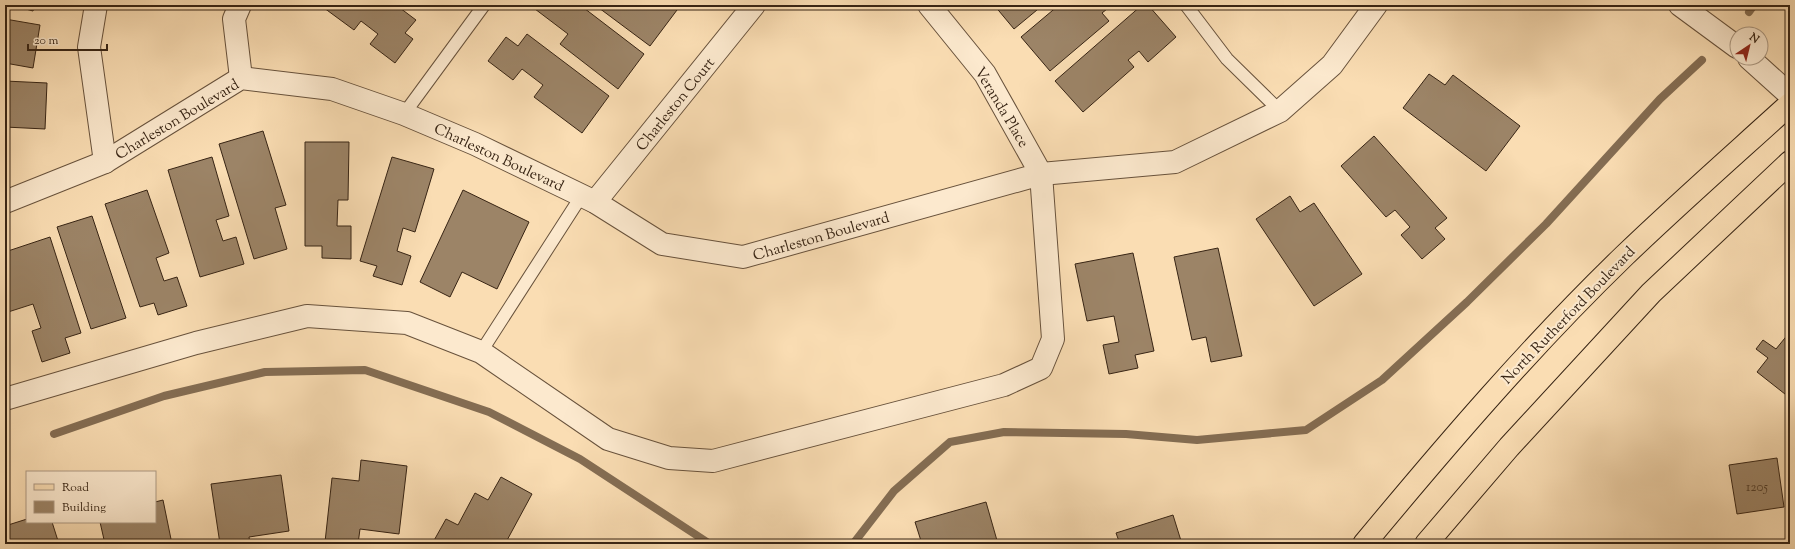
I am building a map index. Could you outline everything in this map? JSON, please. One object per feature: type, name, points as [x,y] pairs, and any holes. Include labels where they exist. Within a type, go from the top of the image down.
[{"type":"main road","name":"North Rutherford Boulevard","points":[[1364,544],[1439,454],[1534,348],[1624,256],[1790,104]]},
{"type":"main road","points":[[1426,544],[1509,447],[1651,293],[1790,162]]},
{"type":"street","points":[[96,5],[89,47],[105,162]]},
{"type":"street","points":[[240,5],[234,19],[241,78]]},
{"type":"street","name":"Charleston Court","points":[[588,198],[754,5]]},
{"type":"street","name":"Veranda Place","points":[[929,5],[985,74],[1041,174]]},
{"type":"street","name":"Charleston Boulevard","points":[[5,202],[105,162],[241,78],[332,89],[404,114],[475,144],[588,198],[662,244],[743,257],[1041,174],[1175,162],[1280,111],[1332,65],[1376,5]]},
{"type":"street","points":[[1680,5],[1729,41]]},
{"type":"street","points":[[1758,66],[1790,95]]},
{"type":"street","points":[[5,399],[196,343],[307,316],[407,323],[481,352],[608,439],[669,458],[713,461],[1004,385],[1042,368],[1053,339],[1041,174]]},
{"type":"lane","points":[[404,114],[484,5]]},
{"type":"lane","points":[[1186,5],[1227,59],[1280,111]]},
{"type":"lane","points":[[481,352],[588,198]]},
{"type":"building","points":[[11,5],[35,5],[33,11]]},
{"type":"building","points":[[320,5],[396,5],[416,20],[405,33],[413,39],[395,63],[370,44],[378,34],[361,21],[354,30]]},
{"type":"building","points":[[538,5],[580,5],[644,54],[618,89],[560,44],[568,34],[535,9]]},
{"type":"building","points":[[595,5],[671,5],[677,10],[650,46]]},
{"type":"building","points":[[994,5],[1043,5],[1014,29]]},
{"type":"building","points":[[1059,5],[1112,5],[1102,13],[1109,21],[1050,71],[1021,37]]},
{"type":"building","points":[[1142,5],[1148,5],[1176,37],[1148,62],[1139,51],[1128,60],[1134,67],[1083,112],[1055,81]]},
{"type":"building","points":[[5,19],[40,25],[33,68],[5,63]]},
{"type":"building","points":[[527,34],[609,96],[582,133],[534,97],[543,85],[522,69],[513,80],[488,61],[506,37],[518,46]]},
{"type":"building","points":[[1429,74],[1445,85],[1453,75],[1520,126],[1486,171],[1403,108]]},
{"type":"building","points":[[5,81],[47,83],[45,129],[5,127]]},
{"type":"building","points":[[263,131],[286,205],[275,208],[287,249],[254,259],[219,144]]},
{"type":"building","points":[[1374,136],[1447,218],[1435,228],[1445,239],[1422,259],[1401,235],[1410,227],[1395,210],[1386,217],[1341,166]]},
{"type":"building","points":[[305,142],[349,142],[348,200],[338,200],[337,226],[351,226],[351,259],[322,258],[322,246],[305,246]]},
{"type":"building","points":[[212,157],[229,216],[216,220],[223,241],[236,237],[244,264],[200,277],[168,170]]},
{"type":"building","points":[[392,157],[434,169],[415,232],[403,228],[397,251],[411,256],[402,285],[373,276],[377,266],[360,261]]},
{"type":"building","points":[[147,190],[169,253],[156,258],[164,281],[177,277],[187,306],[158,315],[154,303],[140,307],[105,204]]},
{"type":"building","points":[[463,190],[529,222],[497,289],[462,272],[450,297],[420,282]]},
{"type":"building","points":[[1290,196],[1300,212],[1314,203],[1362,274],[1314,306],[1256,219]]},
{"type":"building","points":[[92,216],[126,318],[91,329],[57,227]]},
{"type":"building","points":[[50,237],[81,333],[65,338],[70,353],[42,362],[32,331],[41,328],[33,304],[5,313],[5,252]]},
{"type":"building","points":[[1218,248],[1242,356],[1211,362],[1206,337],[1192,340],[1174,257]]},
{"type":"building","points":[[1133,253],[1154,351],[1135,355],[1138,368],[1109,374],[1103,345],[1119,342],[1114,316],[1087,321],[1075,264]]},
{"type":"building","points":[[1789,333],[1790,398],[1757,372],[1768,358],[1756,349],[1763,340],[1776,349]]},
{"type":"building","points":[[1777,458],[1784,507],[1737,514],[1729,465]]},
{"type":"building","points":[[361,460],[407,466],[399,534],[360,529],[358,544],[325,542],[332,478],[359,481]]},
{"type":"building","points":[[281,475],[289,531],[249,537],[250,544],[220,544],[211,484]]},
{"type":"building","points":[[501,477],[532,494],[505,544],[432,544],[446,519],[458,525],[475,493],[488,500]]},
{"type":"building","points":[[163,500],[172,544],[105,544],[100,523],[156,523],[156,502]]},
{"type":"building","points":[[986,502],[998,544],[922,544],[915,522]]},
{"type":"building","points":[[1173,515],[1182,544],[1120,544],[1116,533]]},
{"type":"building","points":[[26,519],[26,523],[52,523],[59,544],[5,544],[5,526]]},
{"type":"waterway","points":[[1749,12],[1754,5]]},
{"type":"waterway","points":[[853,544],[894,491],[950,442],[1004,432],[1126,434],[1197,440],[1306,430],[1382,380],[1467,302],[1546,224],[1660,99],[1702,60]]},
{"type":"waterway","points":[[54,434],[164,396],[265,372],[365,370],[489,412],[580,459],[710,544]]}]
